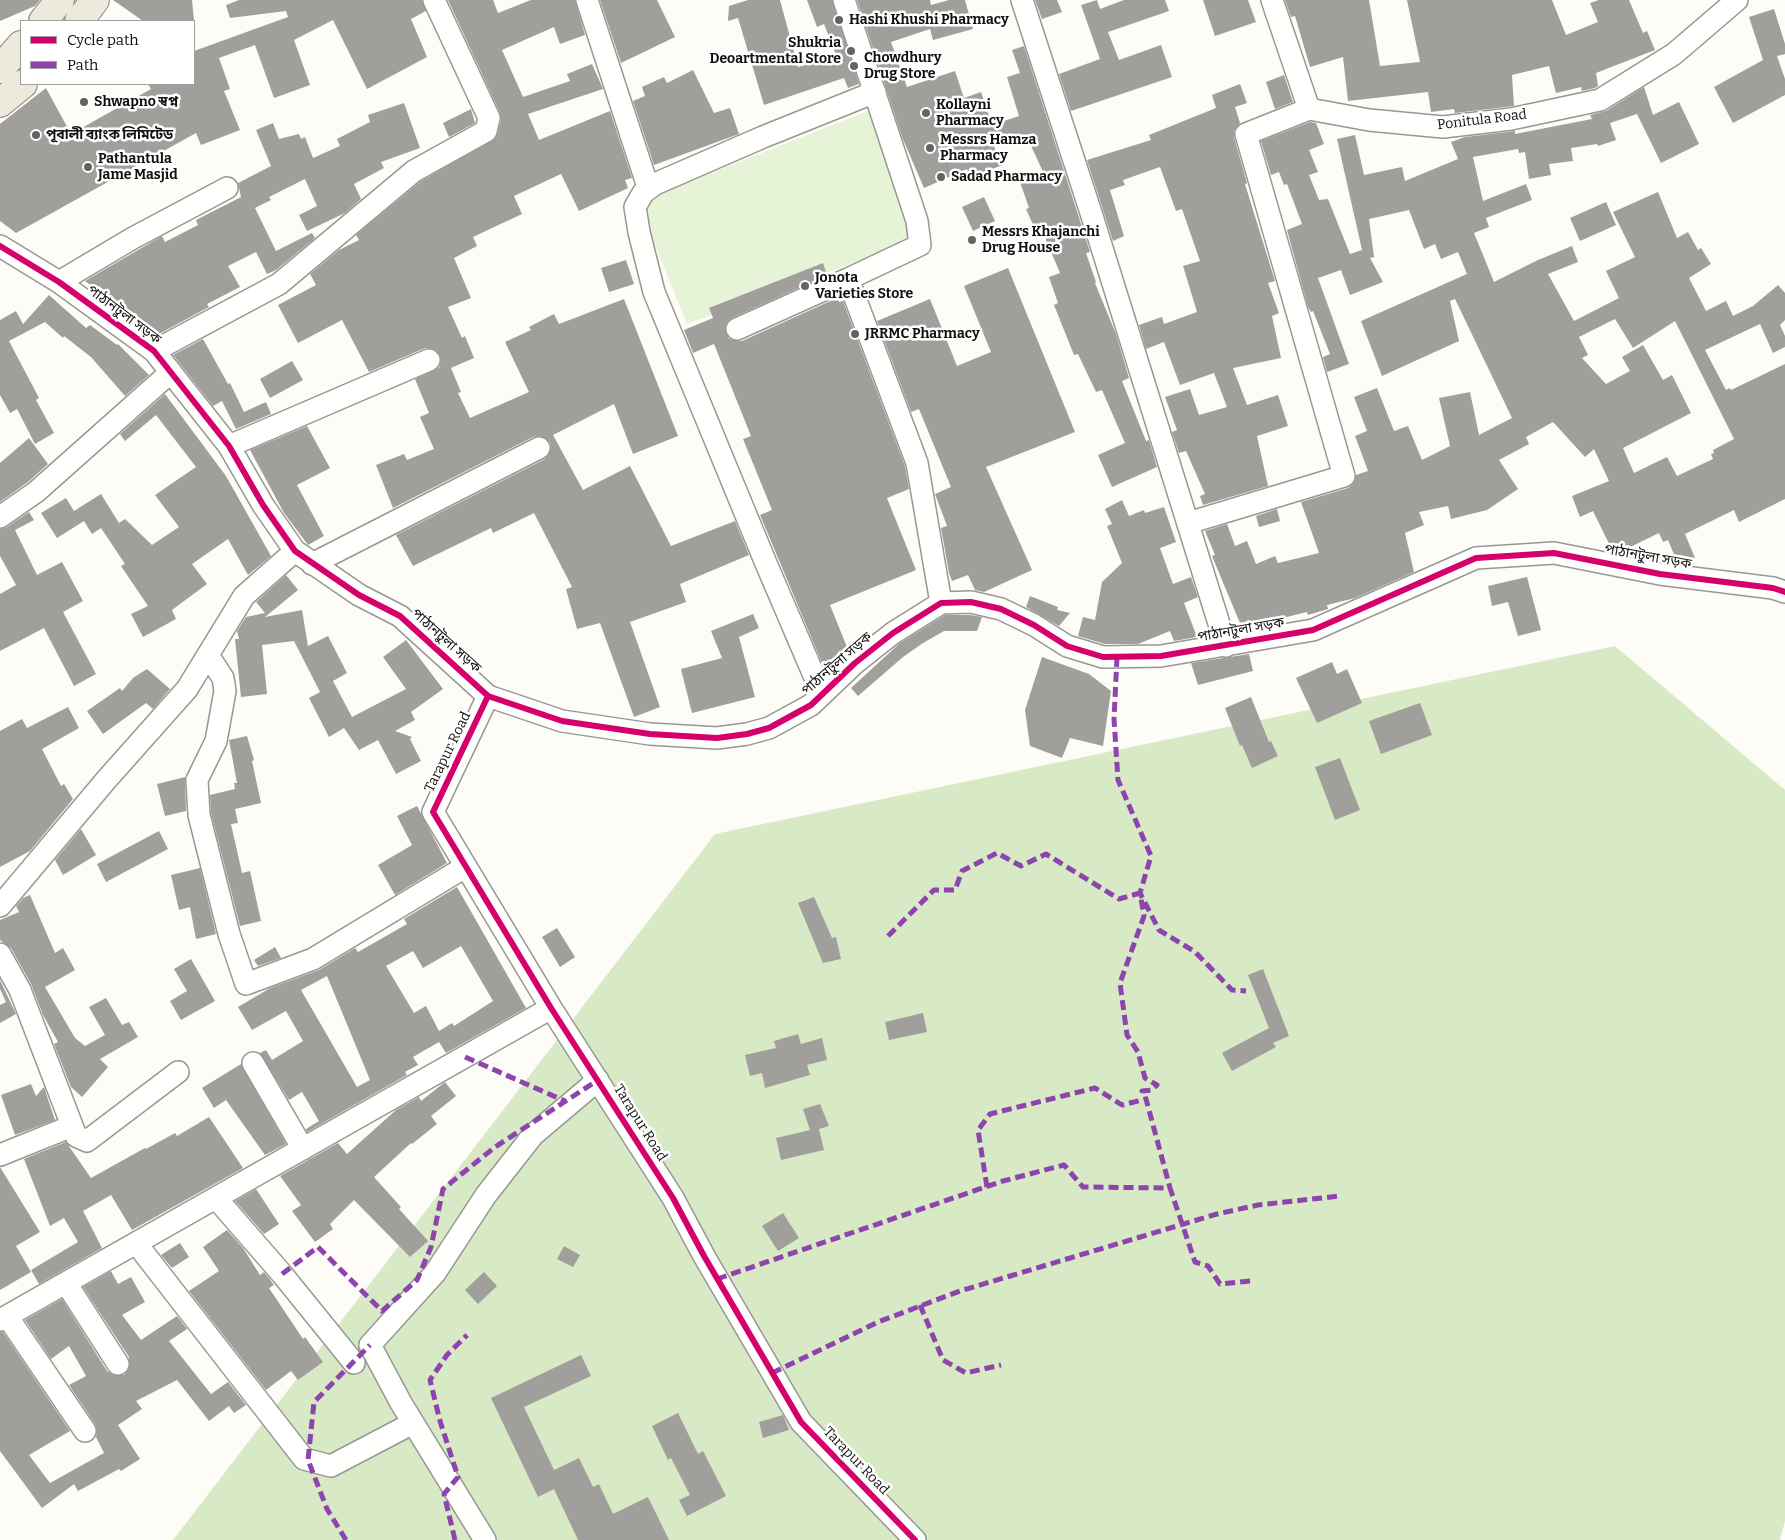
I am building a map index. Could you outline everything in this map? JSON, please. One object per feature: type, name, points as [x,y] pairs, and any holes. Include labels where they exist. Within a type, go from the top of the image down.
[{"type":"main road","points":[[44,20],[60,0]]},
{"type":"main road","points":[[80,20],[95,0]]},
{"type":"main road","points":[[0,68],[20,46]]},
{"type":"main road","points":[[0,103],[22,85]]},
{"type":"street","points":[[154,351],[279,284],[414,170],[486,130],[489,118],[434,0]]},
{"type":"street","points":[[587,0],[646,181]]},
{"type":"street","points":[[737,329],[920,245],[917,221],[844,0]]},
{"type":"street","points":[[1022,0],[1092,216],[1226,646]]},
{"type":"street","points":[[1188,523],[1344,476],[1246,134],[1309,109],[1272,0]]},
{"type":"street","name":"Ponitula Road","points":[[1309,109],[1369,120],[1443,127],[1511,119],[1600,100],[1674,54],[1737,0]]},
{"type":"street","points":[[822,694],[654,292],[639,232],[636,207],[643,193],[656,184],[763,136],[875,92]]},
{"type":"street","points":[[59,282],[133,238],[227,188]]},
{"type":"street","name":"পাঠানটুলা সড়ক","points":[[0,246],[59,282],[154,351],[229,446],[263,505],[294,551],[360,596],[400,616],[488,696],[562,720],[650,734],[717,738],[747,734],[769,728],[811,705],[855,663],[893,633],[941,603],[971,602],[1001,609],[1034,625],[1067,646],[1103,657],[1161,656],[1313,630],[1476,558],[1554,553],[1660,574],[1773,588],[1785,592]]},
{"type":"street","points":[[848,279],[917,463],[941,603]]},
{"type":"street","points":[[229,446],[429,360]]},
{"type":"street","points":[[0,517],[36,492],[170,372]]},
{"type":"street","points":[[312,564],[538,448]]},
{"type":"street","points":[[0,906],[107,779],[187,689],[244,596],[294,551]]},
{"type":"street","points":[[208,655],[223,678],[225,691],[216,741],[198,780],[199,815],[229,934],[246,984],[313,959],[465,867]]},
{"type":"street","name":"Tarapur Road","points":[[488,696],[433,812],[551,1008],[673,1198],[704,1256],[801,1422],[915,1540]]},
{"type":"street","points":[[0,954],[20,990],[76,1136],[87,1141],[178,1072]]},
{"type":"street","points":[[84,1431],[3,1318],[551,1008]]},
{"type":"street","points":[[253,1063],[303,1149]]},
{"type":"street","points":[[485,1540],[413,1423],[370,1346],[435,1273],[486,1196],[533,1135],[598,1080]]},
{"type":"street","points":[[0,1155],[72,1126]]},
{"type":"street","points":[[216,1198],[282,1274],[354,1363]]},
{"type":"street","points":[[136,1243],[304,1459],[331,1466],[413,1423]]},
{"type":"street","points":[[66,1283],[118,1364]]},
{"type":"green space","points":[[873,109],[911,242],[687,324],[644,218],[645,204],[653,196]]},
{"type":"green space","points":[[1615,646],[1785,790],[1785,1521],[1780,1540],[173,1540],[715,834]]},
{"type":"building","points":[[0,0],[40,0],[35,6],[0,21]]},
{"type":"building","points":[[113,0],[192,0],[194,20],[142,20]]},
{"type":"building","points":[[239,0],[422,0],[426,11],[411,19],[427,57],[367,89],[333,20],[294,40],[310,85],[274,98],[255,45],[219,58],[230,89],[224,91],[240,130],[201,145],[196,133],[16,233],[0,221],[0,124],[46,88],[71,134],[151,89],[149,85],[195,85],[195,51],[288,17],[286,11],[230,18],[226,5]]},
{"type":"building","points":[[448,0],[493,0],[498,13],[531,0],[575,0],[585,35],[560,44],[554,27],[502,50],[523,97],[570,81],[567,74],[592,64],[603,89],[528,114],[539,140],[610,111],[632,178],[625,180],[628,188],[579,211],[561,174],[514,196],[522,214],[473,237],[477,246],[454,258],[471,298],[448,307],[462,338],[465,336],[474,358],[451,368],[461,392],[458,393],[470,418],[529,392],[505,342],[531,330],[529,327],[554,314],[559,324],[624,299],[678,436],[633,454],[614,404],[553,435],[583,490],[630,466],[671,546],[735,521],[749,555],[680,584],[686,602],[630,622],[660,707],[634,717],[600,623],[577,629],[566,589],[572,587],[534,513],[493,533],[491,528],[413,566],[396,535],[545,459],[551,449],[550,442],[540,436],[533,437],[393,508],[376,465],[404,454],[407,460],[434,449],[420,417],[429,413],[415,379],[439,368],[440,355],[436,350],[425,348],[369,372],[342,320],[298,343],[278,305],[316,285],[310,274],[339,250],[359,240],[356,235],[421,181],[496,138],[501,121],[500,113]]},
{"type":"building","points":[[600,0],[657,0],[675,37],[621,63]]},
{"type":"building","points":[[748,0],[780,0],[798,67],[836,55],[824,24],[817,27],[807,0],[832,0],[859,84],[848,88],[844,78],[764,105],[738,18],[728,21],[729,6]]},
{"type":"building","points":[[857,0],[930,0],[931,5],[949,0],[965,0],[973,29],[933,40],[930,29],[891,42],[907,87],[955,71],[964,98],[981,92],[992,125],[1019,116],[1007,77],[1020,73],[1012,50],[1024,46],[1090,252],[1086,253],[1095,283],[1116,334],[1129,378],[1122,381],[1146,441],[1149,440],[1157,467],[1112,487],[1098,455],[1125,443],[1102,390],[1096,392],[1078,354],[1074,355],[1054,305],[1058,303],[1049,277],[1060,273],[1044,235],[1039,238],[1026,209],[1029,208],[1020,182],[1044,174],[1026,135],[994,146],[1002,165],[971,178],[967,169],[924,188],[902,137]]},
{"type":"building","points":[[1035,0],[1057,0],[1062,12],[1042,19]]},
{"type":"building","points":[[1097,0],[1100,9],[1124,0],[1165,0],[1169,11],[1108,32],[1119,60],[1161,45],[1172,77],[1071,111],[1059,74],[1100,59],[1081,5]]},
{"type":"building","points":[[1203,0],[1248,0],[1256,22],[1215,36]]},
{"type":"building","points":[[1285,0],[1369,0],[1380,66],[1420,62],[1407,0],[1552,0],[1566,35],[1598,22],[1590,3],[1599,0],[1629,0],[1643,33],[1647,31],[1655,50],[1596,73],[1598,86],[1582,91],[1581,87],[1556,93],[1549,66],[1512,75],[1514,106],[1455,113],[1454,109],[1431,112],[1428,92],[1348,101],[1343,57],[1310,67],[1295,16],[1291,17]]},
{"type":"building","points":[[1774,9],[1785,44],[1785,54],[1777,56],[1785,79],[1785,95],[1733,123],[1714,87],[1763,60],[1749,17]]},
{"type":"building","points":[[693,70],[714,113],[730,108],[739,134],[654,165],[633,101],[645,96],[642,87],[664,77],[667,83]]},
{"type":"building","points":[[1284,75],[1293,102],[1275,109],[1266,82]]},
{"type":"building","points":[[1240,84],[1247,103],[1235,107],[1240,123],[1234,131],[1234,137],[1247,183],[1245,184],[1275,281],[1268,283],[1279,313],[1272,316],[1281,358],[1233,368],[1247,405],[1278,395],[1288,426],[1257,436],[1268,486],[1203,505],[1200,496],[1205,494],[1186,451],[1179,453],[1172,432],[1177,430],[1165,397],[1190,389],[1199,415],[1227,407],[1214,373],[1180,385],[1164,342],[1146,349],[1139,325],[1162,317],[1164,324],[1197,312],[1183,266],[1200,261],[1182,209],[1176,211],[1160,167],[1123,180],[1125,185],[1110,190],[1124,236],[1113,241],[1087,160],[1151,140],[1149,135],[1216,108],[1212,95]]},
{"type":"building","points":[[1644,87],[1653,115],[1679,102],[1699,144],[1661,163],[1637,114],[1610,123],[1616,140],[1598,146],[1597,144],[1571,148],[1573,161],[1549,164],[1551,175],[1529,179],[1525,152],[1519,153],[1518,149],[1473,157],[1483,201],[1526,184],[1532,200],[1486,218],[1489,227],[1474,233],[1494,282],[1538,260],[1572,246],[1578,262],[1548,274],[1574,321],[1619,298],[1606,271],[1635,257],[1613,212],[1658,192],[1677,238],[1688,232],[1698,250],[1701,248],[1711,264],[1689,278],[1706,311],[1726,301],[1733,316],[1753,306],[1778,285],[1785,293],[1785,320],[1780,325],[1785,336],[1785,347],[1773,353],[1760,324],[1705,350],[1726,390],[1730,388],[1731,390],[1785,364],[1785,499],[1739,522],[1734,510],[1685,534],[1695,558],[1682,564],[1678,564],[1668,540],[1663,542],[1659,533],[1618,553],[1613,552],[1593,511],[1580,517],[1572,496],[1609,481],[1594,449],[1585,457],[1553,422],[1526,437],[1529,444],[1499,460],[1518,489],[1487,510],[1451,519],[1448,506],[1419,512],[1424,525],[1405,533],[1414,572],[1355,598],[1327,605],[1328,609],[1308,615],[1307,612],[1242,628],[1212,556],[1215,555],[1205,531],[1227,524],[1235,546],[1247,541],[1256,564],[1275,556],[1278,563],[1319,553],[1301,502],[1348,488],[1353,484],[1356,475],[1368,471],[1355,436],[1367,431],[1354,397],[1377,388],[1394,431],[1408,426],[1422,460],[1450,446],[1439,398],[1470,392],[1479,435],[1512,418],[1455,299],[1450,301],[1459,341],[1382,376],[1361,321],[1467,274],[1458,252],[1441,259],[1435,244],[1424,249],[1409,210],[1369,219],[1374,257],[1370,258],[1383,282],[1350,295],[1341,270],[1318,278],[1349,364],[1327,372],[1323,357],[1330,354],[1313,311],[1311,312],[1308,307],[1287,230],[1302,224],[1287,184],[1284,185],[1279,172],[1271,175],[1261,141],[1310,122],[1316,123],[1324,144],[1309,150],[1318,172],[1309,175],[1319,200],[1328,199],[1350,254],[1362,250],[1337,139],[1355,135],[1364,175],[1402,167],[1405,181],[1458,159],[1451,142],[1465,137],[1515,131],[1515,134],[1592,119],[1590,115],[1606,111]],"holes":[[[1615,319],[1633,348],[1675,321],[1734,439],[1713,450],[1714,453],[1711,454],[1713,459],[1677,476],[1667,457],[1634,473],[1623,448],[1691,413],[1672,375],[1663,380],[1643,345],[1622,357],[1630,371],[1606,384],[1582,358],[1588,355],[1579,337]]]},
{"type":"building","points":[[404,103],[420,148],[381,162],[384,168],[354,184],[361,199],[345,213],[307,231],[299,215],[317,206],[305,179],[269,197],[271,200],[255,208],[276,251],[312,233],[315,238],[276,270],[267,274],[256,252],[228,266],[240,287],[207,304],[209,307],[157,335],[85,281],[162,236],[165,242],[198,225],[196,220],[241,197],[238,183],[271,166],[256,130],[273,123],[279,139],[299,134],[301,139],[305,137],[313,158],[340,146],[337,139],[370,122],[368,115]]},
{"type":"building","points":[[471,109],[475,123],[449,137],[443,123]]},
{"type":"building","points":[[984,197],[995,221],[973,231],[962,207]]},
{"type":"building","points":[[1606,202],[1616,225],[1580,241],[1570,218]]},
{"type":"building","points":[[626,260],[634,284],[609,292],[601,268]]},
{"type":"building","points":[[823,263],[827,275],[732,318],[727,322],[725,328],[729,339],[742,341],[837,298],[839,302],[843,301],[905,466],[909,489],[887,498],[916,570],[830,605],[849,652],[822,663],[760,515],[772,510],[743,439],[751,436],[714,344],[693,353],[684,330],[713,318],[709,308]]},
{"type":"building","points":[[1008,268],[1075,432],[986,467],[1032,570],[984,592],[975,590],[968,575],[952,581],[941,528],[947,526],[935,494],[951,487],[919,409],[911,412],[877,321],[930,299],[957,366],[991,352],[964,286]]},
{"type":"building","points":[[49,295],[86,328],[90,325],[118,344],[149,375],[125,396],[91,357],[64,336],[63,338],[45,322],[9,341],[39,398],[36,400],[54,433],[35,444],[17,409],[10,413],[0,395],[0,320],[16,311],[23,324]]},
{"type":"building","points":[[203,339],[228,384],[230,383],[244,412],[266,402],[271,414],[236,429],[222,401],[213,406],[173,355]]},
{"type":"building","points":[[292,361],[303,380],[270,398],[260,379]]},
{"type":"building","points":[[165,394],[226,476],[271,556],[248,575],[228,539],[192,564],[207,584],[172,610],[176,619],[143,637],[131,614],[148,606],[121,566],[125,564],[101,528],[92,534],[84,521],[57,538],[41,513],[66,498],[74,511],[101,494],[119,523],[125,519],[152,545],[179,527],[155,495],[196,467],[156,415],[125,441],[120,434]]},
{"type":"building","points":[[307,426],[330,468],[297,485],[324,536],[308,545],[284,513],[250,450]]},
{"type":"building","points":[[29,438],[48,464],[28,482],[0,502],[0,463]]},
{"type":"building","points":[[1122,500],[1129,516],[1144,510],[1145,513],[1164,507],[1176,542],[1160,548],[1173,584],[1191,577],[1198,597],[1184,603],[1197,637],[1174,641],[1170,631],[1138,644],[1105,644],[1078,636],[1083,617],[1095,620],[1102,582],[1122,563],[1107,526],[1112,524],[1105,509]]},
{"type":"building","points":[[1277,509],[1280,521],[1259,527],[1256,516]]},
{"type":"building","points":[[29,512],[34,520],[15,530],[37,575],[62,562],[83,601],[63,612],[96,674],[74,686],[44,628],[0,651],[0,594],[16,585],[0,556],[0,529],[7,527]]},
{"type":"building","points":[[286,575],[298,590],[265,617],[302,610],[308,646],[328,636],[347,673],[333,681],[352,717],[406,689],[383,657],[406,640],[443,689],[411,712],[415,720],[395,731],[412,737],[410,739],[421,761],[396,774],[378,740],[359,750],[344,728],[329,737],[309,698],[320,692],[294,641],[262,645],[267,694],[241,697],[235,639],[239,639],[237,631],[246,617],[265,613],[256,602]]},
{"type":"building","points":[[1527,577],[1541,630],[1518,636],[1508,602],[1492,606],[1488,586]]},
{"type":"building","points":[[1030,596],[1058,607],[1057,610],[1070,613],[1059,626],[1026,607]]},
{"type":"building","points":[[753,614],[759,628],[739,637],[755,697],[692,713],[681,669],[722,658],[711,631]]},
{"type":"building","points":[[945,615],[982,617],[977,631],[944,631],[923,643],[903,657],[858,696],[851,688],[900,643]]},
{"type":"building","points":[[1249,654],[1253,671],[1198,685],[1191,663]]},
{"type":"building","points":[[1042,657],[1089,674],[1111,691],[1103,746],[1070,738],[1062,758],[1030,746],[1025,710]]},
{"type":"building","points":[[1332,662],[1337,674],[1347,669],[1362,703],[1317,723],[1296,678]]},
{"type":"building","points":[[147,669],[170,689],[153,709],[146,703],[103,734],[87,711],[120,688],[122,691],[133,678]]},
{"type":"building","points":[[1251,697],[1269,742],[1271,741],[1278,756],[1252,768],[1242,745],[1240,746],[1225,708]]},
{"type":"building","points":[[1420,703],[1432,735],[1381,754],[1369,721]]},
{"type":"building","points":[[68,707],[79,728],[42,749],[61,786],[64,784],[73,799],[30,851],[0,867],[0,731],[22,719],[27,728]]},
{"type":"building","points":[[247,736],[254,760],[252,761],[261,803],[235,809],[238,823],[231,824],[242,873],[250,871],[261,921],[240,926],[211,813],[210,795],[235,789],[234,783],[237,783],[229,740]]},
{"type":"building","points":[[1340,758],[1360,810],[1335,820],[1315,767]]},
{"type":"building","points":[[185,777],[186,811],[165,816],[157,784]]},
{"type":"building","points":[[417,806],[447,863],[395,895],[378,865],[412,845],[397,816]]},
{"type":"building","points":[[81,829],[96,855],[63,875],[55,860]]},
{"type":"building","points":[[159,831],[168,849],[106,882],[97,864]]},
{"type":"building","points":[[200,868],[216,934],[196,939],[190,907],[179,910],[171,875]]},
{"type":"building","points":[[457,887],[526,1008],[446,1053],[439,1042],[413,1057],[418,1065],[405,1072],[407,1075],[307,1132],[306,1129],[319,1121],[302,1092],[289,1100],[260,1053],[266,1050],[272,1060],[303,1041],[286,1011],[252,1030],[238,1007],[270,988],[319,970],[355,948],[358,952],[407,924],[404,919]],"holes":[[[461,946],[493,1001],[454,1026],[452,1023],[439,1031],[426,1006],[414,1013],[386,966],[413,951],[423,968]],[[327,976],[370,1080],[357,1087],[301,990]]]},
{"type":"building","points":[[30,895],[55,953],[63,948],[75,970],[45,987],[75,1038],[85,1046],[105,1035],[89,1007],[106,998],[122,1025],[129,1022],[138,1037],[100,1059],[108,1067],[82,1097],[71,1087],[54,1044],[58,1042],[43,1015],[31,984],[11,948],[0,940],[0,920],[19,912],[16,906],[23,898]]},
{"type":"building","points":[[814,897],[832,938],[836,937],[841,959],[823,963],[798,903]]},
{"type":"building","points":[[557,928],[575,957],[560,967],[542,937]]},
{"type":"building","points":[[275,947],[281,958],[258,966],[254,960]]},
{"type":"building","points":[[191,959],[215,1001],[181,1020],[170,1001],[187,991],[174,969]]},
{"type":"building","points":[[1263,969],[1289,1036],[1273,1043],[1276,1047],[1232,1071],[1222,1053],[1269,1028],[1248,975]]},
{"type":"building","points":[[0,980],[16,1014],[0,1023],[0,1005],[6,1002],[0,989]]},
{"type":"building","points":[[923,1013],[927,1032],[889,1040],[885,1022]]},
{"type":"building","points":[[798,1034],[801,1044],[822,1038],[827,1060],[807,1065],[810,1075],[765,1088],[762,1073],[750,1076],[745,1055],[776,1048],[774,1041]]},
{"type":"building","points":[[241,1064],[286,1144],[265,1155],[226,1100],[214,1108],[202,1088]]},
{"type":"building","points":[[445,1082],[456,1096],[431,1116],[437,1124],[411,1143],[374,1177],[401,1207],[399,1209],[428,1241],[410,1257],[354,1200],[330,1224],[333,1229],[315,1242],[292,1211],[301,1205],[280,1176],[338,1143],[347,1154],[396,1110],[419,1097],[421,1101]]},
{"type":"building","points":[[31,1084],[36,1096],[44,1087],[55,1120],[15,1135],[1,1095]]},
{"type":"building","points":[[820,1104],[829,1126],[819,1129],[824,1150],[781,1160],[776,1138],[810,1130],[803,1109]]},
{"type":"building","points":[[209,1117],[243,1168],[132,1230],[111,1195],[83,1211],[102,1248],[39,1284],[31,1270],[78,1242],[64,1218],[50,1226],[24,1159],[66,1142],[91,1178],[175,1133],[177,1136]]},
{"type":"building","points":[[0,1167],[40,1232],[16,1246],[31,1272],[0,1290]]},
{"type":"building","points":[[256,1189],[279,1224],[264,1234],[235,1201]]},
{"type":"building","points":[[783,1213],[799,1238],[778,1251],[762,1226]]},
{"type":"building","points":[[227,1230],[243,1248],[260,1275],[264,1272],[269,1278],[274,1285],[269,1288],[303,1339],[305,1337],[323,1362],[298,1380],[291,1371],[266,1390],[189,1291],[219,1271],[203,1247]]},
{"type":"building","points":[[180,1243],[189,1257],[172,1268],[161,1255]]},
{"type":"building","points":[[564,1246],[580,1255],[573,1267],[557,1259]]},
{"type":"building","points":[[111,1271],[118,1284],[131,1277],[145,1302],[122,1315],[141,1340],[177,1316],[187,1329],[169,1341],[211,1394],[228,1382],[246,1405],[234,1413],[229,1406],[209,1421],[177,1380],[136,1401],[142,1409],[118,1425],[140,1459],[121,1471],[119,1469],[78,1491],[74,1484],[42,1508],[0,1451],[0,1332],[3,1332],[70,1431],[29,1455],[50,1483],[104,1453],[96,1437],[95,1424],[69,1385],[86,1376],[69,1346],[51,1359],[25,1320],[62,1299],[107,1371],[113,1375],[124,1375],[129,1369],[129,1357],[83,1287]]},
{"type":"building","points":[[484,1272],[497,1286],[478,1304],[465,1290]]},
{"type":"building","points":[[581,1355],[591,1376],[524,1407],[554,1470],[579,1458],[593,1487],[599,1484],[613,1514],[648,1497],[669,1540],[578,1540],[554,1489],[538,1497],[491,1398]]},
{"type":"building","points":[[678,1413],[698,1454],[703,1451],[726,1496],[687,1516],[679,1500],[690,1495],[671,1458],[668,1460],[652,1426]]},
{"type":"building","points":[[783,1415],[789,1430],[763,1438],[759,1422]]},
{"type":"marked path","points":[[1117,657],[1114,719],[1118,780],[1151,856],[1140,893],[1159,930],[1195,952],[1232,990],[1246,991]]},
{"type":"marked path","points":[[888,936],[934,890],[955,890],[962,871],[997,853],[1021,866],[1046,854],[1119,899],[1140,893],[1144,916],[1120,983],[1127,1035],[1138,1052],[1145,1078],[1157,1085],[1152,1090],[1142,1091],[1146,1099]]},
{"type":"marked path","points":[[465,1057],[565,1101]]},
{"type":"marked path","points":[[282,1274],[318,1247],[382,1311],[417,1280],[431,1247],[443,1189],[495,1147],[598,1080]]},
{"type":"marked path","points":[[987,1187],[978,1130],[990,1114],[1095,1088],[1122,1105],[1146,1099],[1170,1188]]},
{"type":"marked path","points":[[717,1279],[1003,1181],[1064,1165],[1083,1187],[1170,1188],[1195,1262],[1208,1266],[1220,1284],[1251,1281]]},
{"type":"marked path","points":[[772,1373],[878,1322],[960,1291],[1217,1214],[1258,1205],[1340,1196]]},
{"type":"marked path","points":[[920,1305],[943,1360],[966,1373],[1001,1365]]},
{"type":"marked path","points":[[455,1540],[444,1494],[458,1477],[440,1421],[430,1380],[447,1355],[467,1335]]},
{"type":"marked path","points":[[346,1540],[327,1509],[308,1460],[314,1402],[370,1345]]},
{"type":"cycle path","points":[[0,246],[59,282],[154,351],[229,446],[263,505],[295,551],[359,595],[400,616],[488,696],[562,721],[650,734],[717,738],[747,734],[769,728],[811,705],[855,663],[893,633],[941,603],[971,602],[1001,609],[1034,625],[1067,646],[1103,657],[1161,656],[1313,630],[1476,558],[1554,553],[1660,574],[1773,588],[1785,592]]},
{"type":"cycle path","points":[[488,696],[433,812],[551,1008],[673,1198],[704,1256],[801,1422],[915,1540]]},
{"type":"place","name":"Hashi Khushi Pharmacy","points":[[839,20]]},
{"type":"place","name":"Shukria Deoartmental Store","points":[[851,51]]},
{"type":"place","name":"Chowdhury Drug Store","points":[[854,66]]},
{"type":"place","name":"Shwapno স্বপ্ন","points":[[84,102]]},
{"type":"place","name":"Kollayni Pharmacy","points":[[926,113]]},
{"type":"place","name":"পূবালী ব্যাংক লিমিটেড","points":[[36,135]]},
{"type":"place","name":"Messrs Hamza Pharmacy","points":[[930,148]]},
{"type":"place","name":"Pathantula Jame Masjid","points":[[88,167]]},
{"type":"place","name":"Sadad Pharmacy","points":[[941,177]]},
{"type":"place","name":"Messrs Khajanchi Drug House","points":[[972,240]]},
{"type":"place","name":"Jonota Varieties Store","points":[[805,286]]},
{"type":"place","name":"JRRMC Pharmacy","points":[[855,334]]}]
